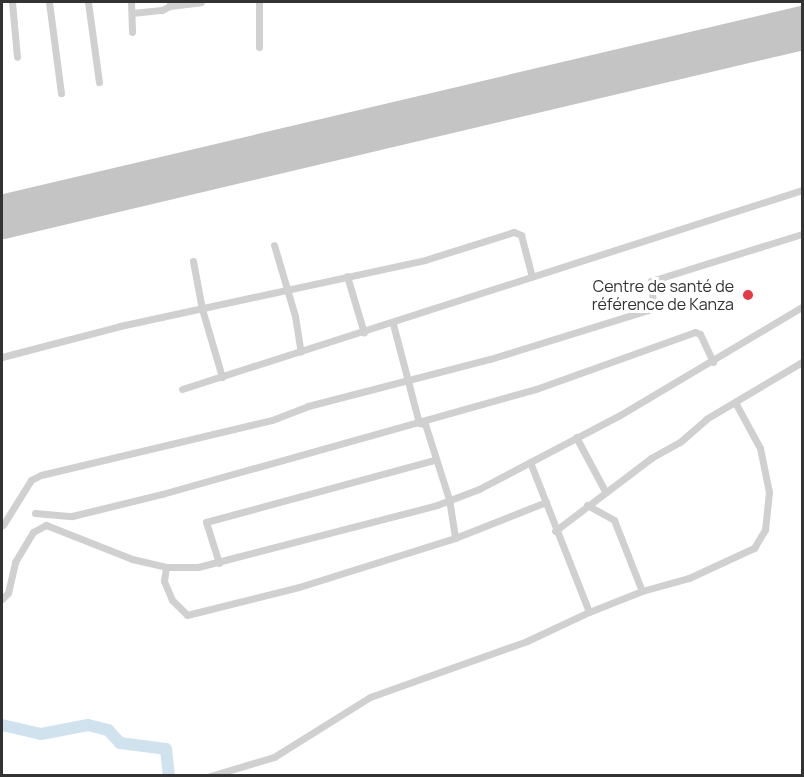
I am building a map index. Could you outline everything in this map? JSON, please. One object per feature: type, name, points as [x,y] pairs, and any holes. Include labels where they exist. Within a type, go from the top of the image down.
[{"type":"street","points":[[12,2],[17,57]]},
{"type":"street","points":[[49,2],[61,93]]},
{"type":"street","points":[[88,2],[99,82]]},
{"type":"street","points":[[131,2],[132,32]]},
{"type":"street","points":[[132,13],[170,4],[201,2]]},
{"type":"street","points":[[259,2],[259,47]]},
{"type":"street","points":[[182,389],[393,324],[802,190]]},
{"type":"street","points":[[2,357],[202,309],[424,260],[514,232],[521,235],[532,277]]},
{"type":"street","points":[[3,525],[31,480],[41,475],[221,434],[308,406],[490,360],[648,310],[653,304],[651,280],[802,234]]},
{"type":"street","points":[[274,245],[295,316],[301,352]]},
{"type":"street","points":[[194,261],[202,309],[222,377]]},
{"type":"street","points":[[347,276],[364,333]]},
{"type":"street","points":[[2,599],[8,593],[15,562],[33,532],[46,525],[132,559],[166,567],[219,563],[392,519],[479,489],[713,362],[802,307]]},
{"type":"street","points":[[393,324],[419,423]]},
{"type":"street","points":[[35,513],[72,516],[103,510],[419,423],[586,373],[695,332],[700,334],[713,362]]},
{"type":"street","points":[[555,531],[605,491],[680,442],[706,419],[736,404],[802,362]]},
{"type":"street","points":[[210,776],[274,757],[370,697],[527,642],[589,612],[642,591],[689,578],[746,553],[761,540],[769,512],[764,462],[754,433],[736,404]]},
{"type":"street","points":[[419,423],[425,424],[449,499],[455,538]]},
{"type":"street","points":[[576,437],[605,491]]},
{"type":"street","points":[[219,563],[206,522],[435,460]]},
{"type":"street","points":[[530,462],[555,531],[589,612]]},
{"type":"street","points":[[166,567],[164,581],[172,600],[187,615],[268,596],[455,538],[546,502]]},
{"type":"street","points":[[587,505],[614,520],[642,591]]},
{"type":"waterway","points":[[2,725],[41,734],[88,725],[108,730],[120,743],[166,749],[169,776]]},
{"type":"runway","points":[[2,217],[802,28]]},
{"type":"place","name":"Centre de santé de référence de Kanza","points":[[748,295]]}]
